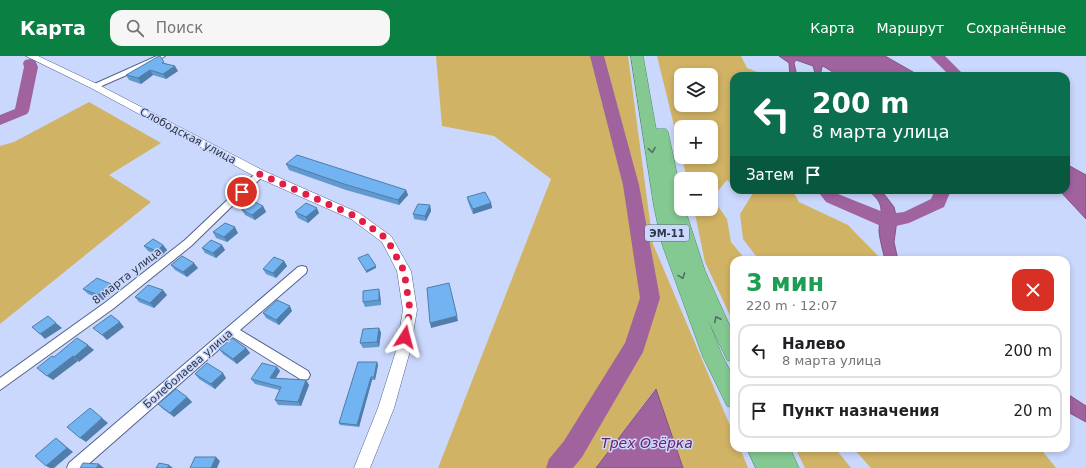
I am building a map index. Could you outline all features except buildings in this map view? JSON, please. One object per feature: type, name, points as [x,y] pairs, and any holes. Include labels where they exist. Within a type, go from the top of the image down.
[{"type":"highway","name":"ЭМ-11","points":[[637,56],[662,207],[670,244],[713,357],[730,391]]},
{"type":"highway","name":"ЭМ-11","points":[[646,56],[675,203],[686,243],[702,288],[730,346]]},
{"type":"highway","points":[[760,452],[767,468]]},
{"type":"highway","points":[[781,452],[788,468]]},
{"type":"street","name":"Слободская улица","points":[[31,56],[94,86],[260,174],[355,216],[387,239],[404,271],[410,310],[403,351],[386,408],[362,468]]},
{"type":"street","points":[[94,86],[152,62],[162,56]]},
{"type":"street","name":"8 марта улица","points":[[0,385],[110,305],[188,244],[260,174]]},
{"type":"street","name":"Болеболаева улица","points":[[74,468],[302,270]]},
{"type":"street","points":[[232,331],[304,375]]},
{"type":"shaded area","points":[[436,56],[628,56],[653,244],[730,426],[730,452],[742,452],[748,468],[683,468],[655,389],[596,468],[438,468],[551,179],[494,136],[442,126]]},
{"type":"shaded area","points":[[657,56],[741,56],[747,68],[758,72],[730,72],[730,183],[727,180],[718,191],[718,172],[685,172],[684,164],[718,164],[718,120],[674,120],[674,125]]},
{"type":"shaded area","points":[[89,102],[161,143],[109,175],[151,202],[0,324],[0,146],[14,142]]},
{"type":"shaded area","points":[[752,194],[794,194],[799,202],[848,225],[878,256],[756,256],[743,239],[740,214]]},
{"type":"shaded area","points":[[718,206],[727,219],[731,242],[743,256],[730,256],[730,315],[705,262],[695,216],[718,216]]},
{"type":"shaded area","points":[[797,452],[838,452],[851,468],[805,468]]},
{"type":"shaded area","points":[[857,452],[1043,452],[1056,468],[871,468]]},
{"type":"water","points":[[779,56],[885,56],[913,72],[833,72],[823,66],[821,72],[815,72],[813,66],[796,60],[794,63],[796,72],[790,72],[789,63]]},
{"type":"water","points":[[1070,166],[1086,175],[1086,219],[1063,194],[1070,194]]},
{"type":"water","points":[[872,194],[884,194],[894,207],[897,220],[894,242],[897,256],[884,256],[879,232],[881,210],[878,201]]},
{"type":"water","name":"Трех Озёрка","points":[[656,389],[683,468],[596,468]]},
{"type":"water","points":[[1070,396],[1086,406],[1086,422],[1070,413]]},
{"type":"waterway","points":[[558,468],[573,449],[635,346],[650,298],[631,185],[597,56]]},
{"type":"waterway","points":[[937,56],[954,72]]},
{"type":"waterway","points":[[0,120],[22,111],[31,67],[30,63]]},
{"type":"waterway","points":[[828,194],[832,198],[881,220],[888,221],[910,216],[938,203],[941,194]]},
{"type":"route","points":[[242,192],[260,174],[355,216],[387,239],[404,271],[410,310],[405,337]]}]
